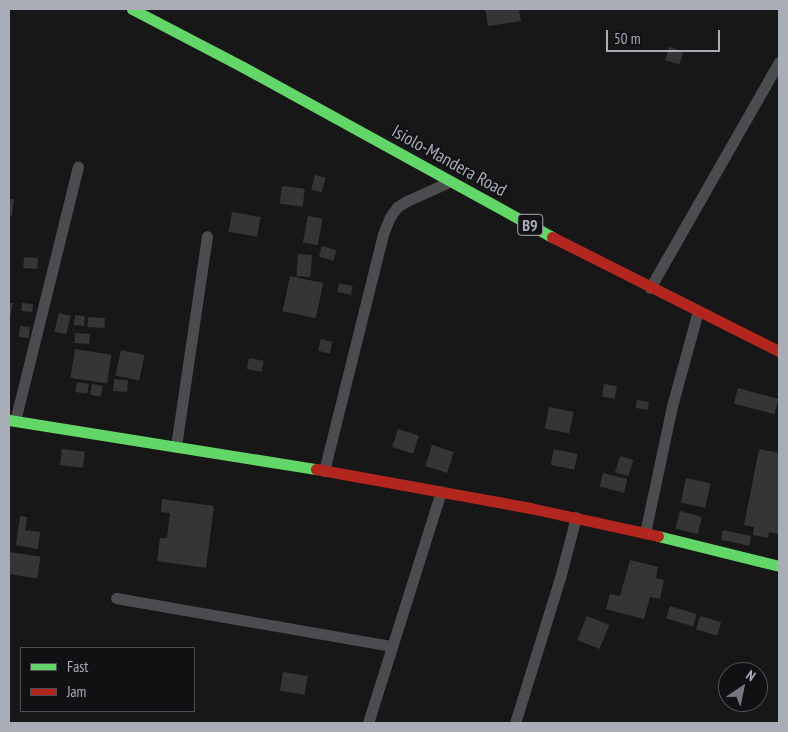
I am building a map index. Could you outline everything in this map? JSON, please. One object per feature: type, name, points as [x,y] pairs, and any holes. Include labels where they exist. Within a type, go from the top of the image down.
[{"type":"main road","name":"Isiolo-Mandera Road","points":[[132,9],[243,67],[449,182],[650,288],[779,351]]},
{"type":"main road","points":[[12,420],[441,491],[576,517],[779,566]]},
{"type":"street","points":[[650,288],[779,62]]},
{"type":"street","points":[[12,420],[78,167]]},
{"type":"street","points":[[324,471],[383,234],[390,217],[397,208],[407,201],[449,182]]},
{"type":"street","points":[[176,446],[207,236]]},
{"type":"street","points":[[646,533],[672,406],[698,311]]},
{"type":"street","points":[[368,723],[441,491]]},
{"type":"street","points":[[515,723],[560,578],[576,517]]},
{"type":"street","points":[[116,598],[392,646]]},
{"type":"building","points":[[485,9],[519,9],[521,21],[488,26]]},
{"type":"building","points":[[669,47],[683,51],[680,65],[665,60]]},
{"type":"building","points":[[315,175],[326,178],[322,192],[311,189]]},
{"type":"building","points":[[282,186],[305,189],[303,207],[280,204]]},
{"type":"building","points":[[9,199],[14,199],[12,216],[9,215]]},
{"type":"building","points":[[232,212],[261,217],[257,237],[229,232]]},
{"type":"building","points":[[308,216],[323,219],[318,245],[303,243]]},
{"type":"building","points":[[322,246],[336,250],[333,261],[319,257]]},
{"type":"building","points":[[298,254],[312,255],[310,277],[296,276]]},
{"type":"building","points":[[24,257],[38,258],[37,269],[23,268]]},
{"type":"building","points":[[290,276],[323,283],[316,318],[283,311]]},
{"type":"building","points":[[339,283],[353,286],[351,295],[337,292]]},
{"type":"building","points":[[9,303],[13,303],[10,318],[9,318]]},
{"type":"building","points":[[22,303],[33,304],[32,312],[21,311]]},
{"type":"building","points":[[59,313],[71,316],[66,334],[54,331]]},
{"type":"building","points":[[75,315],[85,316],[84,326],[74,325]]},
{"type":"building","points":[[88,317],[105,318],[104,328],[87,327]]},
{"type":"building","points":[[20,326],[30,327],[29,338],[19,337]]},
{"type":"building","points":[[75,333],[90,334],[89,344],[74,343]]},
{"type":"building","points":[[321,339],[333,342],[330,354],[318,351]]},
{"type":"building","points":[[75,349],[112,355],[107,383],[70,378]]},
{"type":"building","points":[[121,350],[144,355],[139,380],[116,375]]},
{"type":"building","points":[[249,358],[264,361],[262,372],[247,369]]},
{"type":"building","points":[[114,379],[128,380],[127,392],[113,391]]},
{"type":"building","points":[[77,382],[89,384],[87,394],[75,392]]},
{"type":"building","points":[[92,384],[103,386],[101,397],[90,395]]},
{"type":"building","points":[[604,384],[617,386],[615,399],[602,397]]},
{"type":"building","points":[[738,388],[779,399],[774,414],[734,403]]},
{"type":"building","points":[[637,400],[649,402],[648,410],[636,408]]},
{"type":"building","points":[[549,407],[574,412],[569,433],[545,429]]},
{"type":"building","points":[[398,429],[419,436],[413,454],[392,447]]},
{"type":"building","points":[[432,445],[454,452],[447,473],[425,466]]},
{"type":"building","points":[[62,449],[85,452],[83,468],[60,465]]},
{"type":"building","points":[[554,449],[577,454],[574,470],[551,465]]},
{"type":"building","points":[[759,449],[779,453],[779,527],[778,534],[769,532],[768,538],[753,535],[754,527],[744,525]]},
{"type":"building","points":[[620,456],[633,460],[628,476],[615,472]]},
{"type":"building","points":[[603,473],[627,479],[624,493],[600,487]]},
{"type":"building","points":[[686,478],[710,483],[705,508],[681,502]]},
{"type":"building","points":[[162,499],[214,506],[206,568],[157,561],[160,538],[167,538],[170,513],[161,512]]},
{"type":"building","points":[[680,511],[702,517],[698,534],[675,528]]},
{"type":"building","points":[[20,516],[27,517],[25,530],[40,532],[38,549],[16,545]]},
{"type":"building","points":[[723,530],[751,536],[749,546],[721,540]]},
{"type":"building","points":[[10,552],[41,557],[37,579],[9,574]]},
{"type":"building","points":[[630,560],[658,567],[656,578],[664,580],[660,599],[650,597],[644,619],[606,609],[610,594],[620,596]]},
{"type":"building","points":[[670,606],[697,614],[693,627],[666,618]]},
{"type":"building","points":[[587,616],[609,625],[600,649],[577,640]]},
{"type":"building","points":[[700,616],[721,622],[717,636],[696,629]]},
{"type":"building","points":[[283,672],[308,676],[305,695],[280,691]]},
{"type":"traffic: fast","points":[[132,9],[243,67],[552,237]]},
{"type":"traffic: fast","points":[[9,420],[316,469]]},
{"type":"traffic: fast","points":[[658,536],[779,566]]},
{"type":"traffic: jam","points":[[552,237],[779,351]]},
{"type":"traffic: jam","points":[[316,469],[530,508],[658,536]]}]
